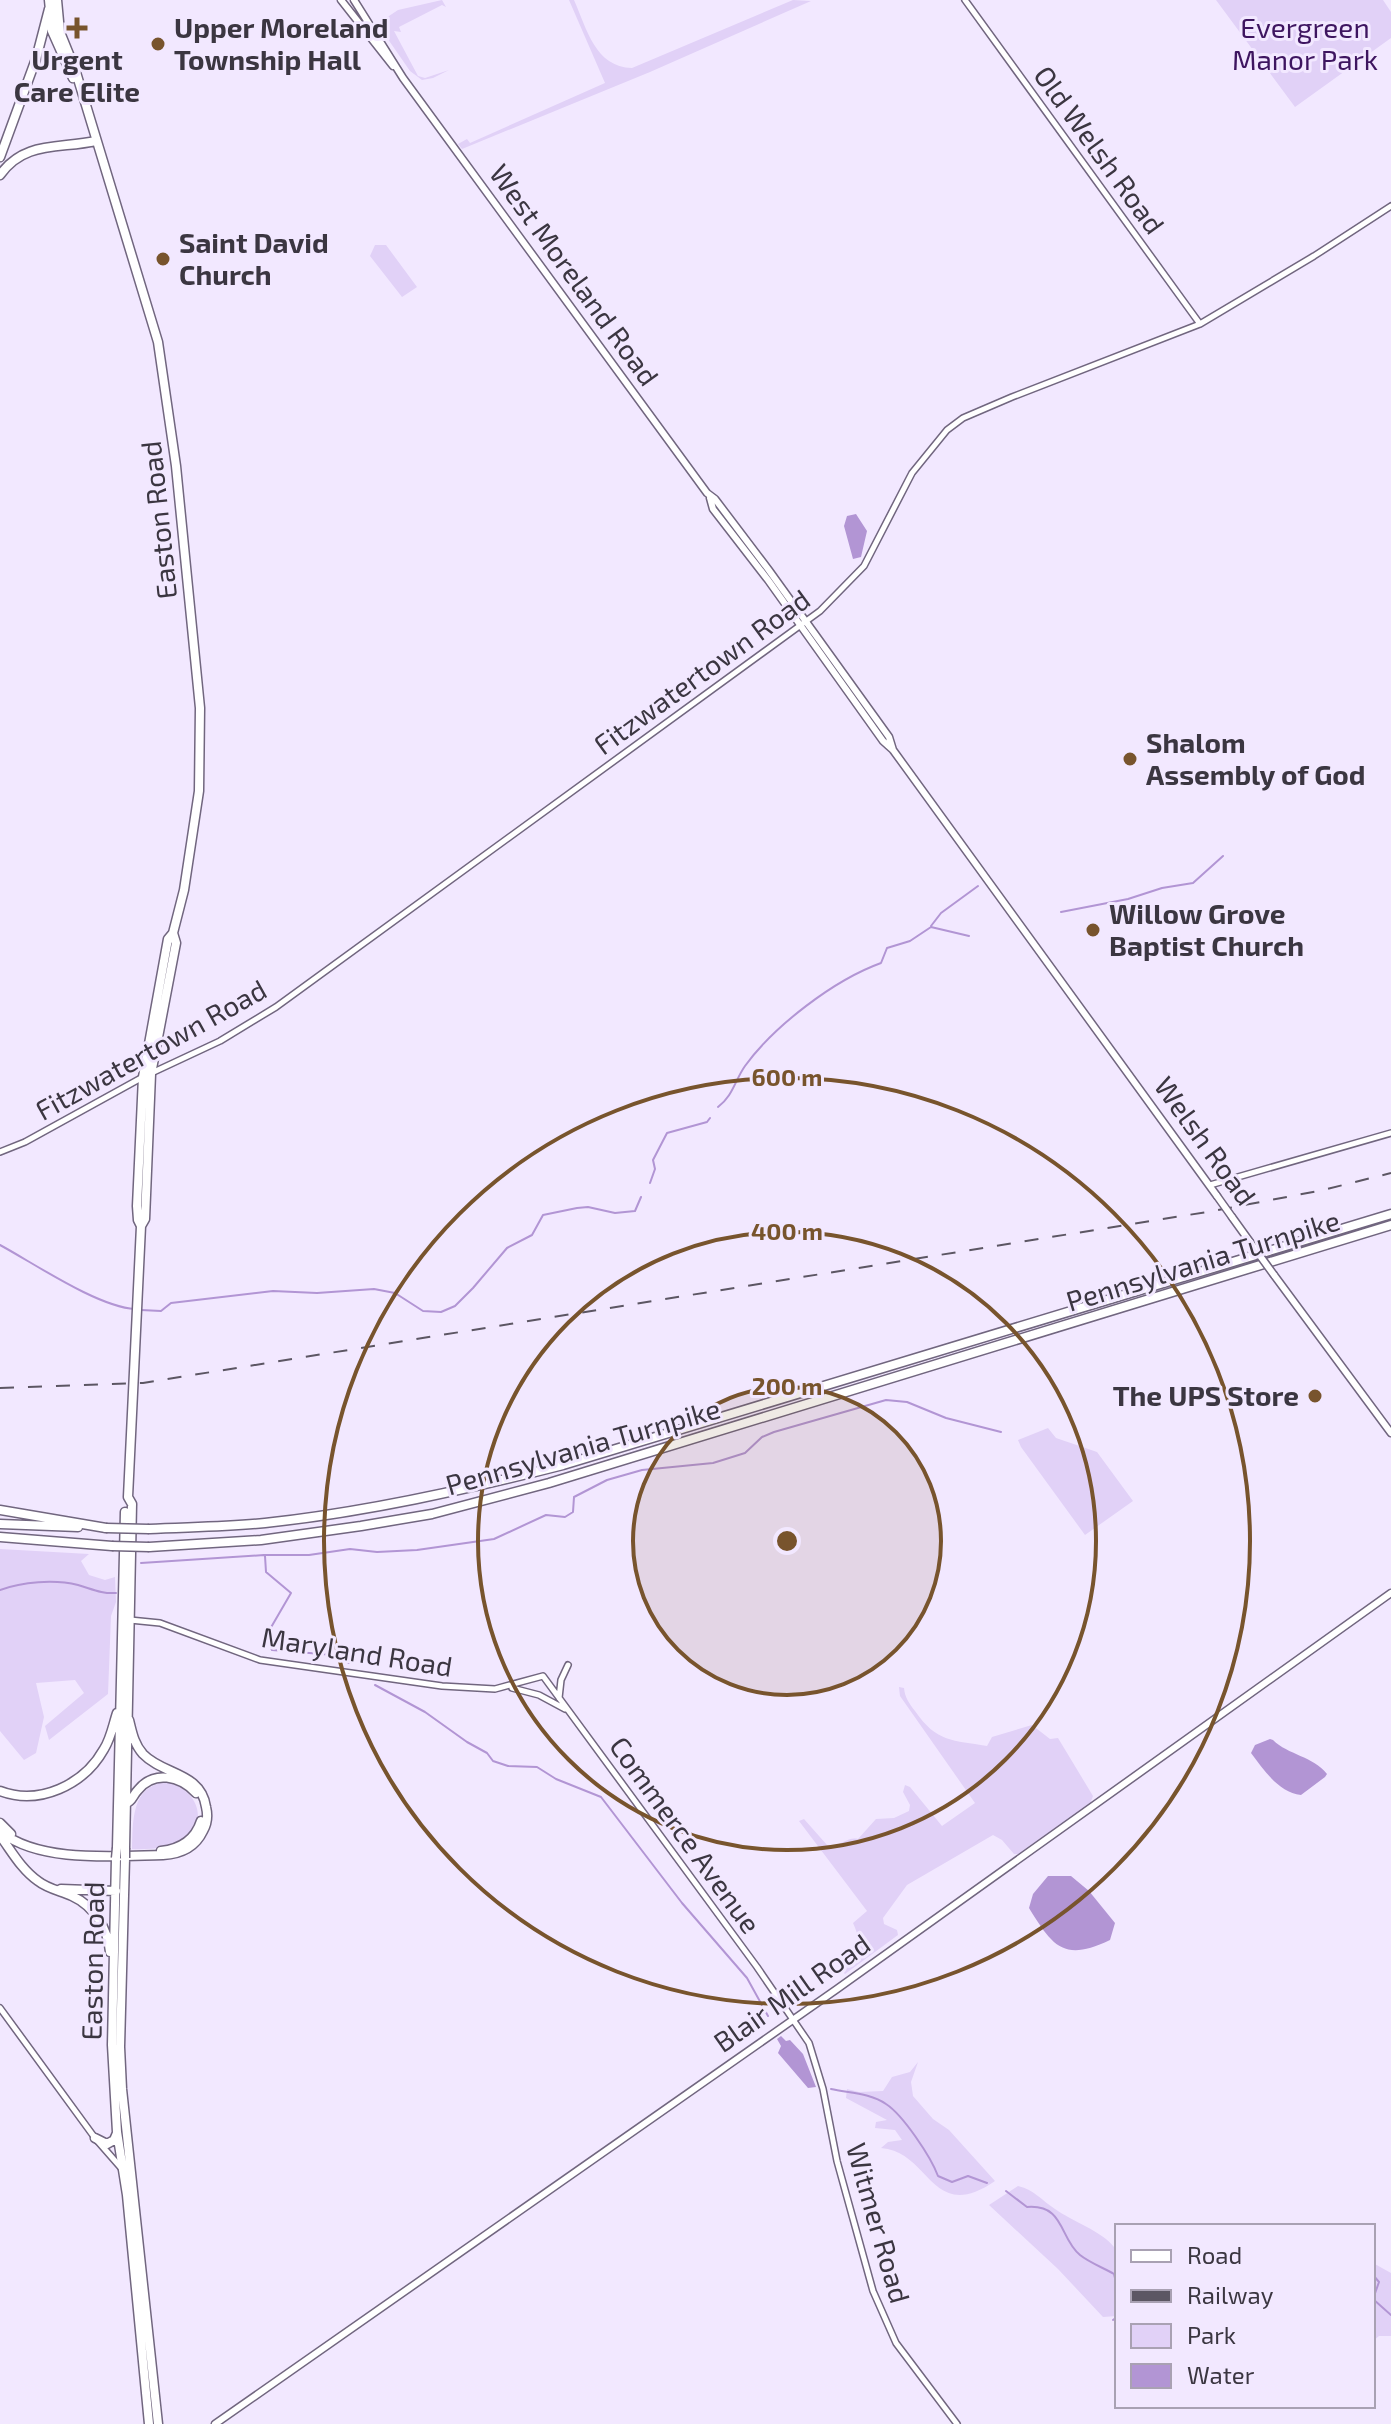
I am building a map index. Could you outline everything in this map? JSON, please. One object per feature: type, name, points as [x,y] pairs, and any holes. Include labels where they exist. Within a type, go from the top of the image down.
[{"type":"highway","name":"Easton Road","points":[[57,0],[60,32],[88,112],[158,342],[176,466],[199,699],[199,791],[184,890],[173,933],[176,943],[147,1076],[145,1219],[141,1226],[128,1497],[132,1504],[120,1701],[120,2047],[127,2172],[149,2424]]},
{"type":"highway","name":"Easton Road","points":[[49,4],[52,31],[88,112]]},
{"type":"highway","points":[[0,157],[39,50],[49,4]]},
{"type":"highway","points":[[0,175],[17,156],[32,150],[96,141]]},
{"type":"highway","name":"Pennsylvania Turnpike","points":[[0,1524],[149,1529],[262,1523],[362,1510],[460,1491],[578,1460],[1391,1214]]},
{"type":"highway","name":"Pennsylvania Turnpike","points":[[0,1537],[149,1547],[261,1540],[432,1514],[564,1479],[1391,1225]]},
{"type":"highway","points":[[0,1510],[106,1528]]},
{"type":"highway","name":"Easton Road","points":[[125,1512],[125,1804],[116,1891],[112,2045],[117,2132],[127,2172],[158,2424]]},
{"type":"highway","points":[[0,1791],[14,1795],[39,1795],[60,1789],[82,1776],[104,1751],[120,1701]]},
{"type":"highway","points":[[0,1833],[31,1850],[61,1854],[163,1855],[184,1851],[196,1841],[207,1819],[201,1791],[191,1780],[145,1756],[126,1718]]},
{"type":"highway","points":[[0,1823],[12,1835],[36,1847],[144,1852],[167,1851],[182,1845],[192,1838],[202,1819],[202,1806],[196,1793],[175,1778],[157,1777],[150,1780],[139,1788],[131,1803],[125,1804]]},
{"type":"highway","points":[[0,1833],[22,1865],[40,1883],[79,1900],[102,1923],[109,1942],[113,1992]]},
{"type":"highway","points":[[40,1883],[59,1888],[116,1891]]},
{"type":"highway","points":[[95,2138],[104,2145],[110,2144],[117,2132]]},
{"type":"main road","name":"West Moreland Road","points":[[341,0],[403,78],[710,498],[715,499],[746,539],[804,624],[889,737],[893,750],[1012,913]]},
{"type":"main road","name":"West Moreland Road","points":[[354,0],[403,78]]},
{"type":"main road","name":"Welsh Road","points":[[1012,913],[1391,1433]]},
{"type":"main road","name":"Easton Road","points":[[125,1512],[128,1497]]},
{"type":"main road","name":"Blair Mill Road","points":[[215,2424],[1391,1593]]},
{"type":"street","name":"Old Welsh Road","points":[[965,0],[1200,324]]},
{"type":"street","name":"Fitzwatertown Road","points":[[0,1152],[220,1041],[276,1007],[804,624],[840,593],[864,566],[912,473],[947,430],[963,418],[1200,324],[1391,206]]},
{"type":"street","points":[[1210,1185],[1391,1133]]},
{"type":"street","name":"Maryland Road","points":[[125,1620],[160,1623],[244,1655],[278,1663],[456,1688],[507,1687],[543,1676]]},
{"type":"street","points":[[560,1699],[561,1680],[568,1665]]},
{"type":"street","name":"Commerce Avenue","points":[[543,1676],[793,2018]]},
{"type":"street","points":[[507,1687],[539,1695],[567,1710]]},
{"type":"street","points":[[0,2008],[95,2138],[127,2172]]},
{"type":"street","name":"Witmer Road","points":[[793,2018],[809,2043],[823,2089],[837,2161],[873,2291],[896,2343],[957,2424]]},
{"type":"green space","points":[[442,0],[446,7],[442,5],[399,27],[401,32],[394,31],[418,76],[425,78],[449,70],[422,80],[410,71],[383,32],[383,20],[398,10]]},
{"type":"green space","points":[[569,0],[574,0],[588,34],[601,54],[619,66],[632,68],[793,0],[811,1],[650,72],[462,149],[458,144],[467,139],[470,143],[605,83]]},
{"type":"green space","name":"Evergreen Manor Park","points":[[1216,0],[1383,0],[1391,12],[1391,38],[1295,107]]},
{"type":"green space","points":[[375,245],[386,245],[417,287],[402,297],[370,256]]},
{"type":"green space","points":[[1048,1428],[1056,1438],[1097,1452],[1133,1501],[1085,1535],[1018,1440]]},
{"type":"green space","points":[[0,1549],[89,1554],[81,1561],[89,1575],[105,1580],[115,1577],[116,1602],[111,1616],[108,1694],[49,1740],[45,1726],[84,1693],[75,1680],[36,1683],[44,1717],[36,1753],[24,1760],[0,1731]]},
{"type":"green space","points":[[899,1687],[904,1688],[908,1700],[931,1729],[955,1741],[987,1746],[992,1737],[1032,1725],[1050,1739],[1058,1738],[1093,1796],[1090,1804],[1020,1854],[1014,1854],[993,1835],[907,1885],[883,1918],[884,1924],[897,1930],[898,1935],[845,1974],[838,1967],[837,1960],[858,1942],[853,1923],[867,1911],[799,1821],[804,1819],[827,1845],[831,1845],[858,1839],[876,1819],[894,1818],[909,1811],[910,1805],[903,1792],[905,1785],[942,1826],[975,1803],[900,1696]]},
{"type":"green space","points":[[166,1782],[184,1790],[196,1804],[197,1821],[193,1830],[175,1844],[153,1849],[132,1849],[134,1817],[140,1798],[146,1790]]},
{"type":"green space","points":[[918,2062],[911,2082],[913,2096],[995,2181],[974,2192],[957,2195],[944,2191],[897,2152],[881,2148],[888,2142],[902,2140],[895,2130],[875,2128],[876,2122],[887,2120],[846,2098],[847,2089],[883,2091],[892,2077],[910,2072]]},
{"type":"green space","points":[[1018,2186],[1109,2242],[1115,2250],[1115,2316],[1103,2317],[1058,2269],[989,2205]]},
{"type":"green space","points":[[1375,2264],[1391,2273],[1391,2336],[1379,2336],[1375,2339]]},
{"type":"water","points":[[856,514],[867,531],[861,557],[853,559],[844,526],[847,516]]},
{"type":"water","points":[[1270,1739],[1315,1763],[1327,1774],[1301,1795],[1285,1790],[1251,1753],[1255,1745]]},
{"type":"water","points":[[1048,1876],[1071,1876],[1089,1891],[1115,1923],[1110,1940],[1094,1947],[1070,1950],[1061,1947],[1045,1933],[1029,1908],[1033,1894]]},
{"type":"water","points":[[781,2036],[786,2041],[790,2040],[803,2054],[816,2087],[808,2088],[778,2053],[781,2046],[777,2039]]},
{"type":"waterway","points":[[1061,912],[1193,883],[1223,856]]},
{"type":"waterway","points":[[931,926],[941,913],[978,886]]},
{"type":"waterway","points":[[718,1107],[745,1066],[772,1035],[825,993],[881,963],[887,948],[910,941],[931,927],[969,936]]},
{"type":"waterway","points":[[650,1183],[655,1169],[653,1160],[667,1133],[707,1122],[710,1118]]},
{"type":"waterway","points":[[141,1310],[161,1311],[171,1303],[273,1291],[317,1293],[374,1289],[395,1293],[423,1311],[441,1312],[455,1306],[507,1248],[532,1235],[543,1215],[588,1207],[615,1213],[635,1211],[641,1197]]},
{"type":"waterway","points":[[0,1245],[85,1293],[135,1309]]},
{"type":"waterway","points":[[141,1563],[309,1555],[350,1549],[377,1552],[417,1550],[494,1539],[546,1515],[565,1517],[573,1512],[574,1497],[607,1480],[642,1470],[713,1463],[745,1453],[762,1437],[774,1432],[886,1400],[907,1402],[946,1418],[1001,1432]]},
{"type":"waterway","points":[[265,1556],[266,1572],[291,1593],[266,1636],[272,1650],[334,1655],[349,1663]]},
{"type":"waterway","points":[[0,1590],[49,1582],[116,1593]]},
{"type":"waterway","points":[[375,1685],[425,1712],[487,1753],[493,1761],[508,1766],[537,1767],[556,1779],[601,1797],[682,1903],[747,1978],[768,2016]]},
{"type":"waterway","points":[[831,2089],[874,2098],[893,2109],[916,2137],[938,2176],[952,2182],[968,2176],[987,2183]]},
{"type":"waterway","points":[[1006,2191],[1027,2207],[1039,2208],[1055,2216],[1073,2248],[1084,2258],[1114,2274],[1115,2278]]},
{"type":"waterway","points":[[1375,2277],[1379,2282],[1375,2293]]},
{"type":"waterway","points":[[1375,2301],[1391,2315]]},
{"type":"railway","points":[[0,1388],[143,1383],[1213,1211],[1323,1190],[1391,1173]]},
{"type":"place","name":"Urgent Care Elite","points":[[77,28]]},
{"type":"place","name":"Upper Moreland Township Hall","points":[[158,44]]},
{"type":"place","name":"Saint David Church","points":[[163,259]]},
{"type":"place","name":"Shalom Assembly of God","points":[[1130,759]]},
{"type":"place","name":"Willow Grove Baptist Church","points":[[1093,930]]},
{"type":"place","name":"The UPS Store","points":[[1315,1396]]}]
